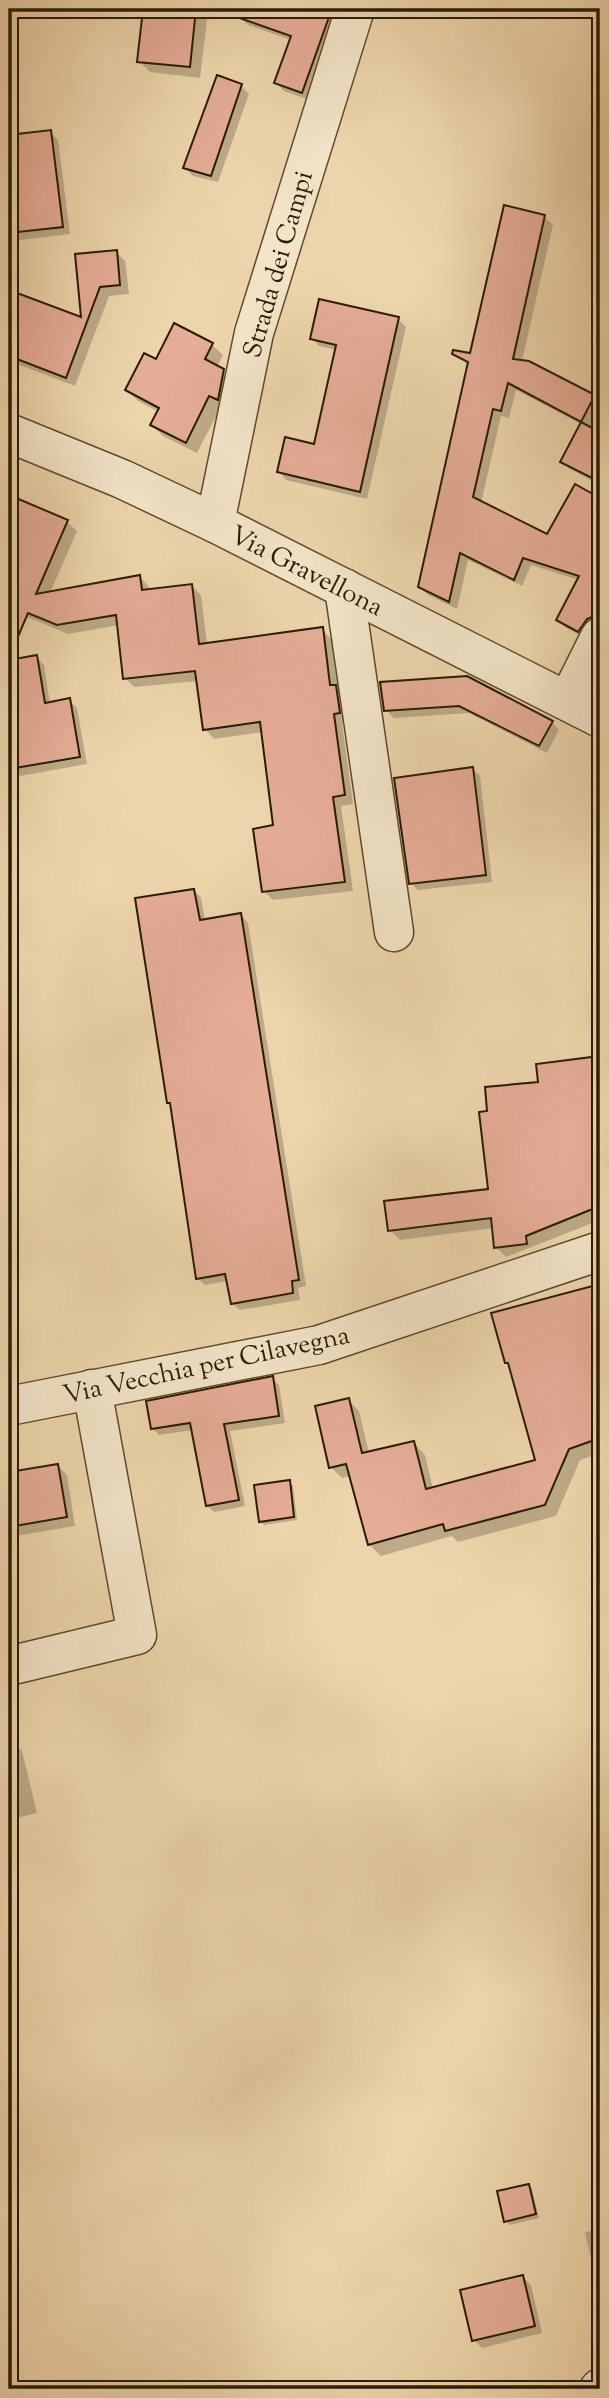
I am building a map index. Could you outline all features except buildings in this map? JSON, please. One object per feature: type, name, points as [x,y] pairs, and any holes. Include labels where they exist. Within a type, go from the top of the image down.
[{"type":"street","name":"Strada dei Campi","points":[[215,523],[254,333],[355,9]]},
{"type":"street","name":"Via Gravellona","points":[[9,433],[122,480],[215,523],[584,710]]},
{"type":"street","points":[[344,588],[394,932]]},
{"type":"street","points":[[584,710],[600,637]]},
{"type":"street","name":"Via Vecchia per Cilavegna","points":[[9,1406],[319,1345],[600,1251]]},
{"type":"street","points":[[17,1664],[137,1635],[92,1390]]}]
